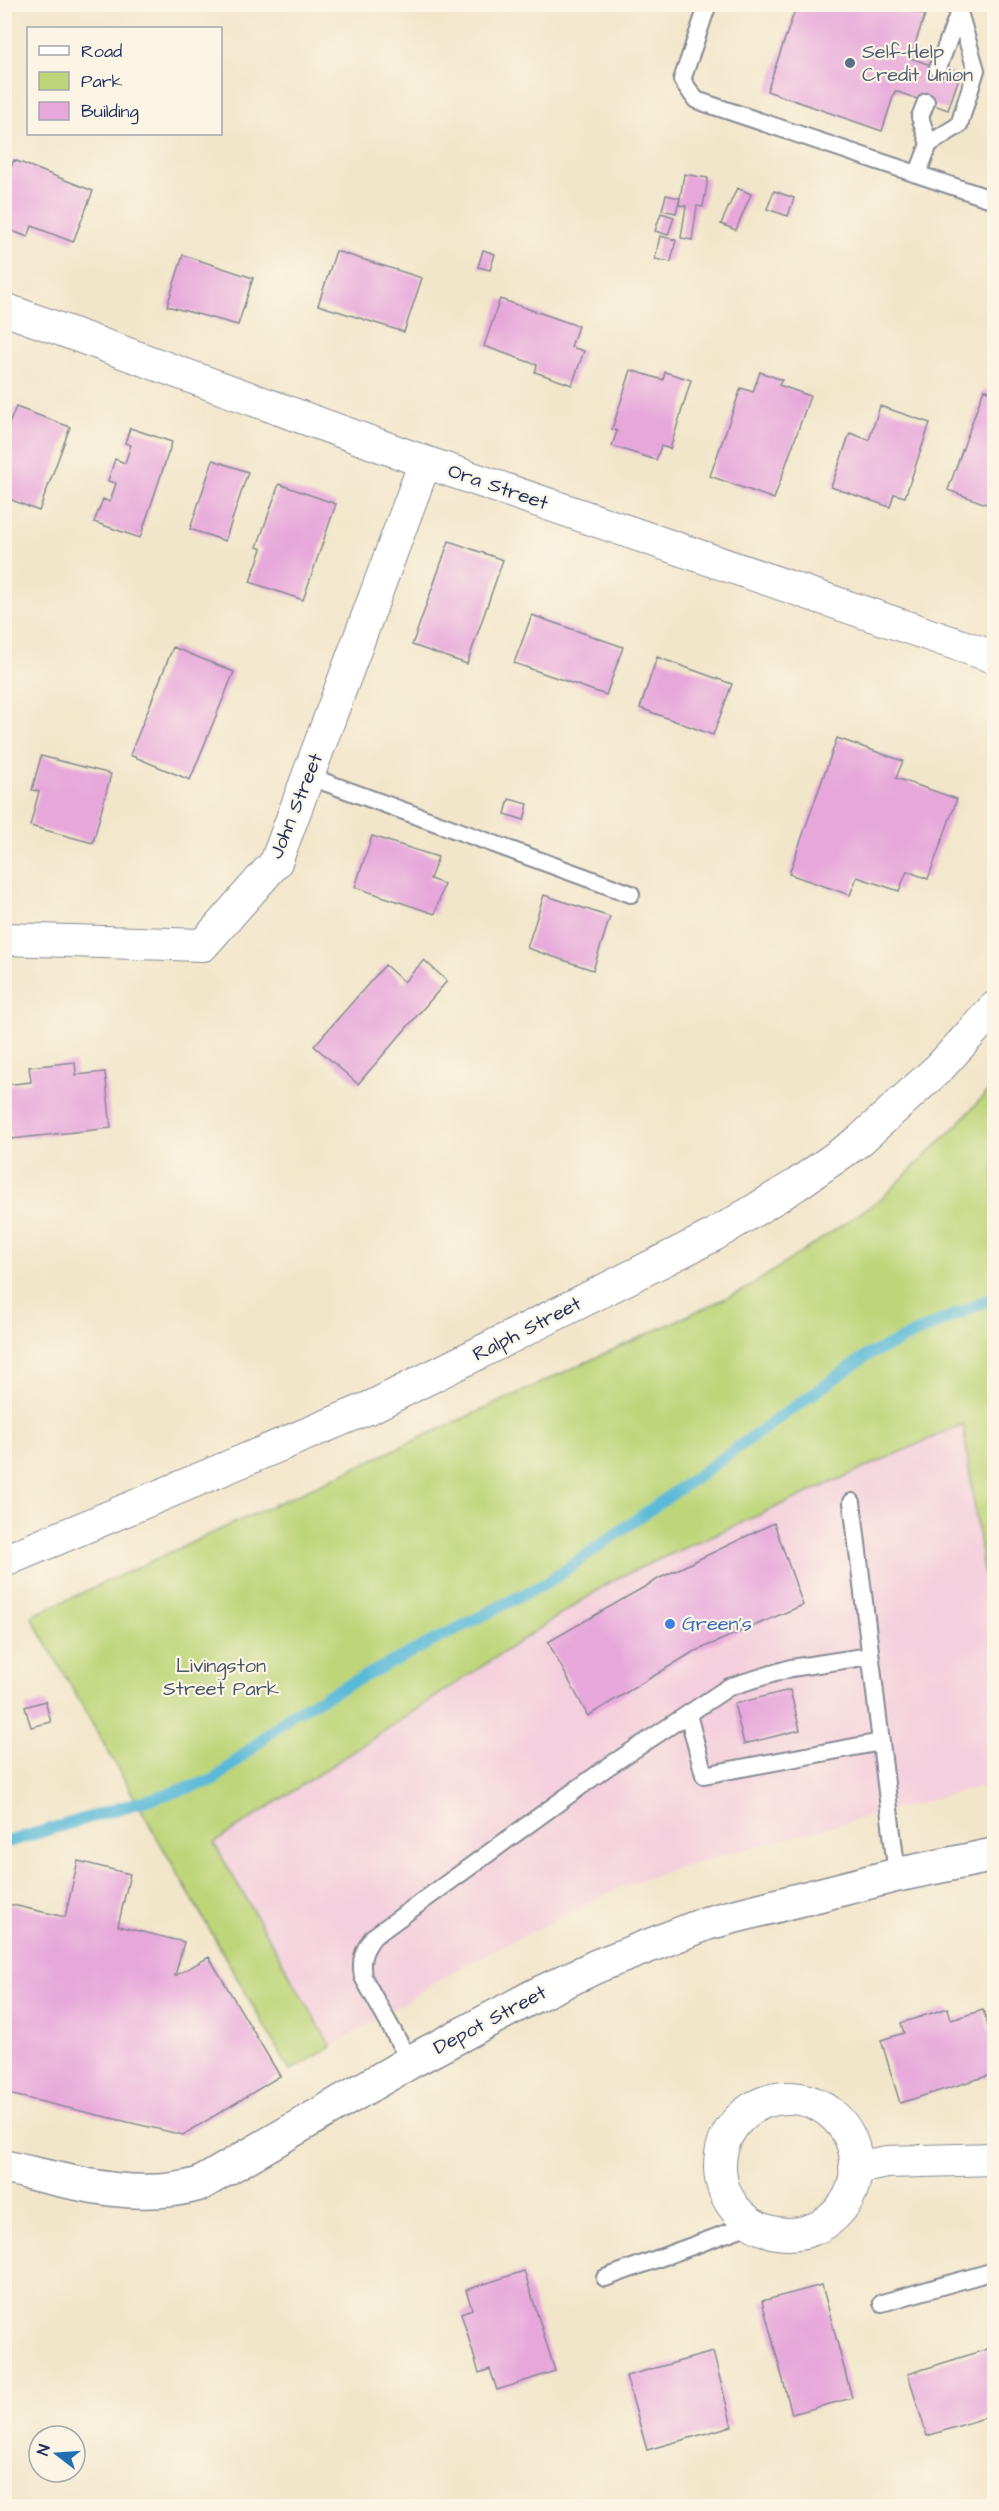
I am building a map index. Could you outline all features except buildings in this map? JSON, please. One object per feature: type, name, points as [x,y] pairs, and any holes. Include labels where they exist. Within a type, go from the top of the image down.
[{"type":"street","name":"Ora Street","points":[[4,309],[425,462],[994,657]]},
{"type":"street","name":"John Street","points":[[4,939],[203,945],[276,862],[425,462]]},
{"type":"street","name":"Ralph Street","points":[[4,1561],[371,1407],[714,1235],[796,1185],[859,1141],[940,1067],[994,1008]]},
{"type":"street","name":"Depot Street","points":[[4,2167],[88,2186],[138,2193],[178,2190],[210,2179],[410,2062],[534,1996],[597,1966],[708,1923],[897,1875],[994,1855]]},
{"type":"street","points":[[795,2097],[824,2106],[846,2128],[856,2157],[854,2187],[837,2214],[812,2230],[781,2235],[752,2224],[730,2204],[720,2175],[723,2144],[739,2117],[764,2100],[795,2097]]},
{"type":"street","points":[[855,2168],[887,2162],[994,2159]]},
{"type":"lane","points":[[708,4],[682,80],[696,100],[994,200]]},
{"type":"lane","points":[[918,173],[929,144],[959,125],[976,70],[960,8]]},
{"type":"lane","points":[[938,68],[960,8]]},
{"type":"lane","points":[[926,102],[920,117],[929,144]]},
{"type":"lane","points":[[308,776],[631,894]]},
{"type":"lane","points":[[852,1502],[897,1875]]},
{"type":"lane","points":[[410,2062],[363,1977],[361,1963],[364,1950],[373,1937],[606,1768],[729,1687],[762,1675],[870,1656]]},
{"type":"lane","points":[[688,1714],[704,1775],[881,1743]]},
{"type":"lane","points":[[605,2278],[752,2224]]},
{"type":"lane","points":[[882,2302],[994,2271]]},
{"type":"shaded area","points":[[963,1423],[994,1647],[994,1783],[679,1867],[620,1888],[467,1964],[331,2047],[213,1843],[613,1580]]},
{"type":"green space","name":"Livingston Street Park","points":[[994,1085],[994,1647],[963,1424],[613,1580],[214,1843],[331,2047],[290,2071],[31,1616],[746,1289],[881,1199],[955,1127]]},
{"type":"waterway","points":[[4,1843],[214,1780],[293,1713],[550,1581],[866,1356],[994,1297]]},
{"type":"place","name":"Self-Help Credit Union","points":[[850,63]]},
{"type":"place","name":"Green's","points":[[670,1624]]}]
